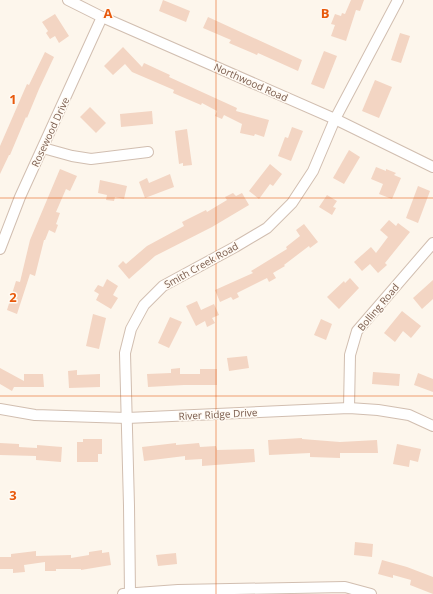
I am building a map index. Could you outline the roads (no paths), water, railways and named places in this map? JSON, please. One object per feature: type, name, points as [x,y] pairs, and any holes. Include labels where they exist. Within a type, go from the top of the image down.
[{"type":"street","name":"Northwood Road","points":[[68,0],[102,17],[335,119],[433,167]]},
{"type":"street","name":"Smith Creek Road","points":[[130,594],[125,353],[131,329],[144,305],[163,286],[267,228],[292,203],[313,171],[335,119],[398,0]]},
{"type":"street","name":"Rosewood Drive","points":[[0,249],[20,197],[44,148],[102,17]]},
{"type":"street","points":[[44,148],[72,156],[91,159],[148,152]]},
{"type":"street","name":"Bolling Road","points":[[349,408],[350,355],[357,331],[433,243]]},
{"type":"street","name":"River Ridge Drive","points":[[0,409],[35,415],[127,418],[349,408],[378,410],[409,415],[433,426]]},
{"type":"street","points":[[123,594],[178,590],[346,587],[371,594]]}]
